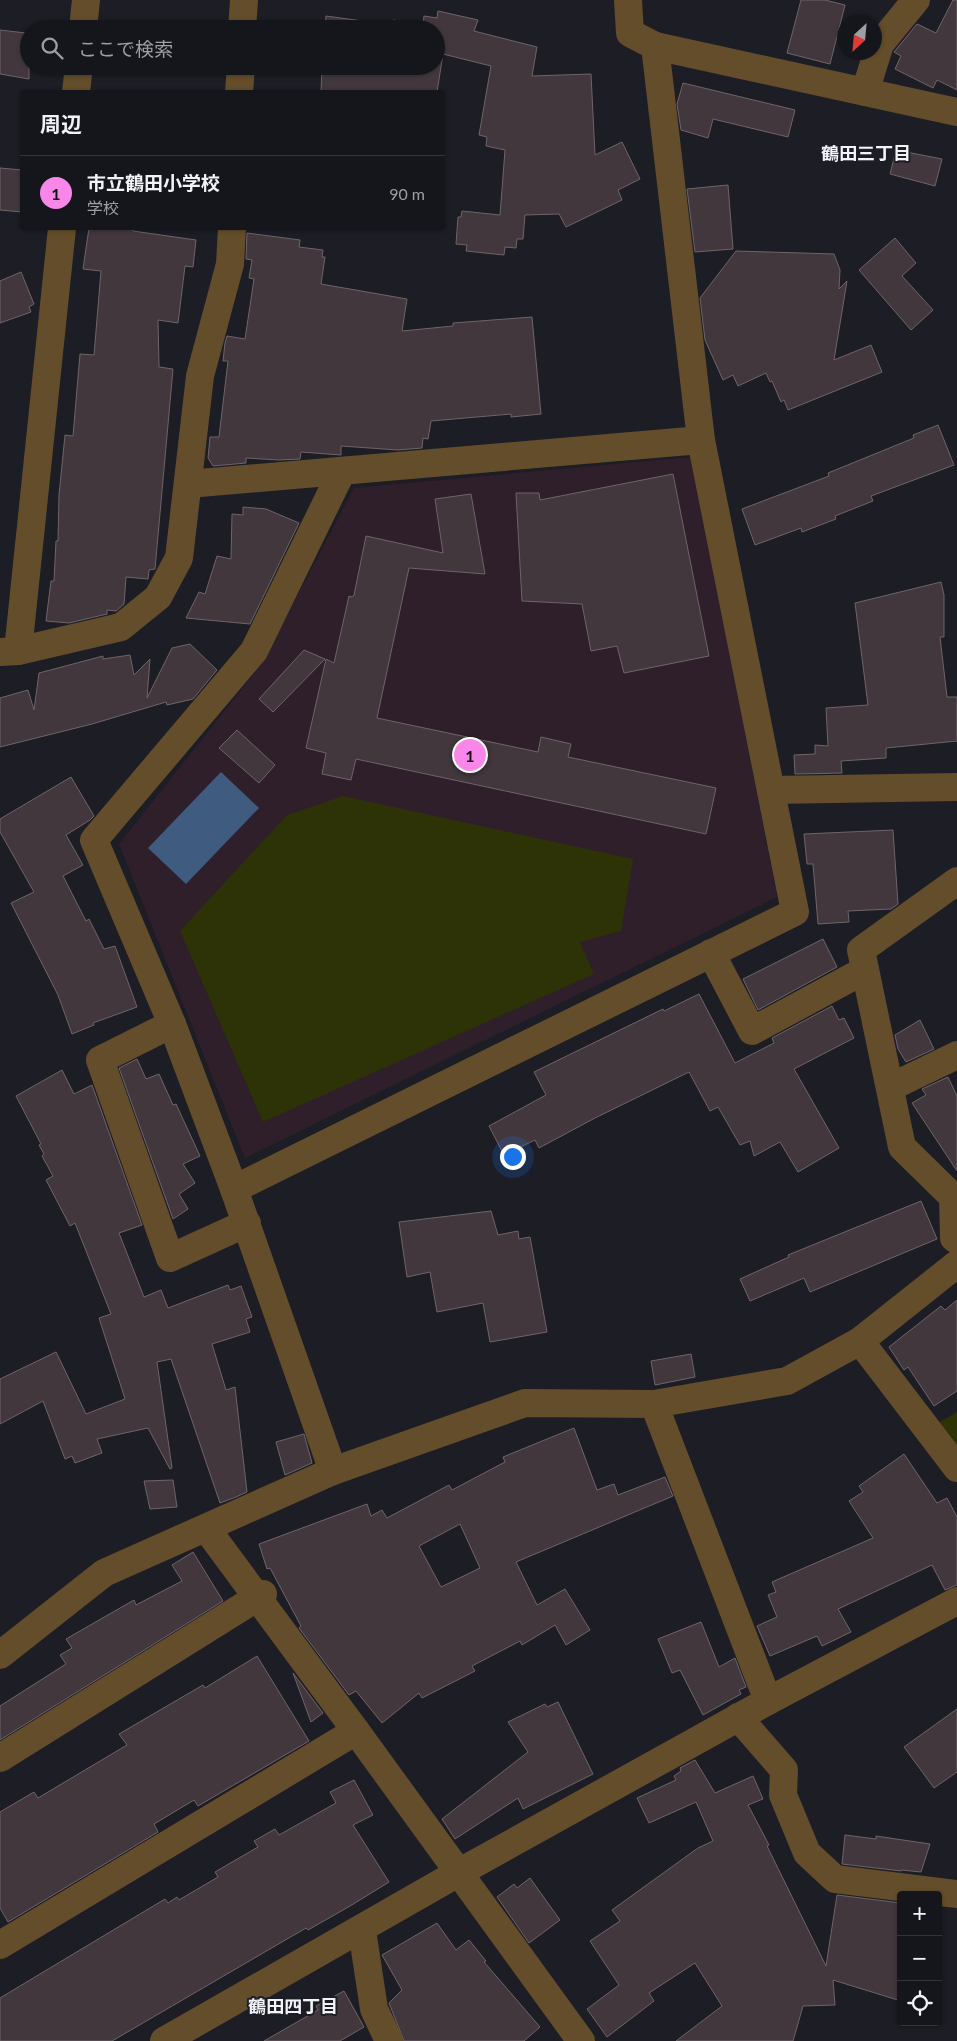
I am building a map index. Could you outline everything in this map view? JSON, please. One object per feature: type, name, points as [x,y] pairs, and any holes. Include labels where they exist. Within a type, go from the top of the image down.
[{"type":"street","points":[[84,20],[86,0]]},
{"type":"street","points":[[243,20],[244,0]]},
{"type":"street","points":[[628,0],[630,33],[654,46],[957,112]]},
{"type":"street","points":[[865,92],[880,44],[916,0]]},
{"type":"street","points":[[234,1189],[795,912],[701,440],[654,46]]},
{"type":"street","points":[[76,90],[78,75]]},
{"type":"street","points":[[239,90],[240,75]]},
{"type":"street","points":[[62,230],[9,652],[121,627],[158,597],[179,558],[200,376],[230,264],[232,230]]},
{"type":"street","points":[[188,484],[701,440]]},
{"type":"street","points":[[333,1471],[247,1223],[172,1024],[94,840],[254,651],[342,471]]},
{"type":"street","points":[[771,790],[957,787]]},
{"type":"street","points":[[957,881],[861,950],[902,1147],[953,1197],[954,1238],[957,1240]]},
{"type":"street","points":[[711,954],[752,1031],[865,970]]},
{"type":"street","points":[[172,1024],[100,1060],[170,1258],[247,1223]]},
{"type":"street","points":[[891,1087],[957,1055]]},
{"type":"street","points":[[0,1655],[104,1573],[333,1471],[525,1403],[654,1404],[787,1381],[860,1341],[957,1264]]},
{"type":"street","points":[[860,1341],[957,1468]]},
{"type":"street","points":[[654,1404],[768,1700]]},
{"type":"street","points":[[206,1528],[260,1595],[458,1873],[581,2041]]},
{"type":"street","points":[[0,1758],[260,1595]]},
{"type":"street","points":[[164,2041],[362,1930],[458,1873],[768,1700],[957,1601]]},
{"type":"street","points":[[738,1717],[784,1770],[783,1795],[807,1853],[835,1879],[957,1894]]},
{"type":"street","points":[[0,1945],[356,1731]]},
{"type":"street","points":[[362,1930],[374,2009],[389,2041]]},
{"type":"shaded area","points":[[691,457],[777,897],[245,1158],[119,844],[261,665],[354,488]]},
{"type":"green space","points":[[343,796],[633,859],[621,931],[580,942],[594,974],[263,1122],[180,931],[287,815]]},
{"type":"green space","points":[[957,1412],[957,1468],[927,1429]]},
{"type":"water","points":[[221,772],[259,808],[186,884],[148,848]]},
{"type":"building","points":[[801,0],[825,0],[845,5],[842,15],[837,15],[837,36],[830,64],[787,53]]},
{"type":"building","points":[[953,0],[957,0],[957,90],[937,80],[933,88],[895,69],[901,56],[894,52],[917,24],[936,33]]},
{"type":"building","points":[[438,11],[478,20],[474,31],[537,47],[532,76],[591,74],[595,155],[622,142],[640,179],[618,190],[622,200],[566,227],[559,214],[525,215],[523,239],[517,239],[516,248],[505,247],[504,255],[466,251],[467,245],[456,244],[458,217],[461,217],[462,211],[500,215],[505,150],[486,146],[487,137],[479,135],[491,66],[445,54],[445,20],[424,20],[424,16],[437,18]]},
{"type":"building","points":[[326,16],[355,20],[326,20]]},
{"type":"building","points":[[0,30],[20,32],[20,75],[29,75],[29,79],[0,74]]},
{"type":"building","points":[[322,75],[440,75],[437,90],[321,90]]},
{"type":"building","points":[[683,83],[795,110],[788,137],[713,119],[708,138],[681,130],[677,104]]},
{"type":"building","points":[[896,150],[942,159],[935,186],[890,174]]},
{"type":"building","points":[[0,168],[20,170],[20,212],[0,210]]},
{"type":"building","points":[[728,185],[733,249],[695,252],[687,189]]},
{"type":"building","points":[[89,230],[133,230],[196,240],[193,267],[185,266],[178,323],[158,320],[159,367],[173,369],[155,569],[149,570],[148,579],[126,577],[124,604],[116,611],[107,610],[107,614],[69,623],[46,621],[51,581],[54,581],[65,435],[73,436],[80,354],[94,355],[101,271],[83,269]]},
{"type":"building","points":[[247,233],[300,240],[299,247],[323,250],[322,257],[325,257],[321,284],[407,299],[402,331],[453,326],[453,323],[532,317],[541,414],[511,417],[511,414],[431,421],[428,439],[423,438],[422,448],[398,450],[341,446],[341,455],[301,452],[300,459],[246,458],[246,463],[213,466],[208,458],[210,437],[219,437],[228,361],[223,361],[225,343],[227,336],[245,339],[254,279],[249,278],[252,260],[246,259]]},
{"type":"building","points":[[895,238],[916,263],[902,276],[933,310],[911,330],[859,270]]},
{"type":"building","points":[[736,251],[834,254],[840,270],[839,289],[847,281],[834,360],[871,345],[882,372],[788,410],[784,400],[781,402],[772,381],[770,382],[766,373],[738,386],[733,375],[723,380],[705,340],[700,298]]},
{"type":"building","points":[[21,272],[34,304],[29,307],[31,312],[0,323],[0,281]]},
{"type":"building","points":[[938,425],[954,465],[871,496],[873,501],[835,516],[836,519],[802,532],[801,528],[755,545],[742,509],[829,476],[828,473],[914,438],[913,435]]},
{"type":"building","points":[[673,474],[709,656],[624,673],[617,646],[591,651],[582,604],[522,601],[516,493],[539,493],[540,500]]},
{"type":"building","points":[[471,494],[485,574],[409,568],[377,718],[538,752],[541,737],[571,744],[568,757],[716,788],[706,834],[356,759],[351,780],[322,774],[326,753],[306,748],[326,659],[334,663],[349,596],[352,597],[354,595],[366,536],[443,553],[435,499]]},
{"type":"building","points":[[243,507],[266,509],[299,523],[250,624],[186,618],[199,592],[205,594],[217,556],[231,559],[232,514],[243,515]]},
{"type":"building","points":[[941,582],[944,595],[944,637],[940,637],[947,697],[957,697],[957,741],[886,748],[886,758],[841,761],[842,773],[795,774],[794,755],[815,754],[815,745],[828,746],[826,708],[868,705],[855,603]]},
{"type":"building","points":[[190,644],[217,670],[193,699],[167,705],[166,702],[92,724],[0,747],[0,698],[28,690],[34,710],[39,673],[103,656],[103,659],[130,655],[134,675],[150,659],[147,698],[172,648]]},
{"type":"building","points":[[304,650],[325,659],[273,712],[259,699]]},
{"type":"building","points":[[237,730],[275,765],[259,783],[219,748]]},
{"type":"building","points":[[71,777],[94,816],[66,835],[83,865],[63,876],[86,921],[89,919],[104,949],[115,946],[137,1007],[93,1023],[94,1025],[72,1034],[58,995],[11,903],[34,892],[0,832],[0,819]]},
{"type":"building","points":[[893,830],[898,904],[891,909],[848,911],[849,922],[818,924],[813,864],[807,864],[804,834]]},
{"type":"building","points":[[823,939],[837,967],[758,1010],[743,979]]},
{"type":"building","points":[[699,994],[735,1063],[774,1043],[772,1038],[832,1006],[839,1020],[844,1018],[854,1038],[794,1069],[839,1148],[798,1172],[780,1142],[754,1156],[750,1141],[740,1145],[718,1107],[710,1111],[689,1072],[539,1148],[535,1140],[504,1155],[489,1126],[546,1095],[534,1072],[663,1009],[664,1011]]},
{"type":"building","points":[[920,1020],[934,1049],[906,1062],[898,1049],[895,1035]]},
{"type":"building","points":[[137,1059],[146,1079],[159,1074],[173,1105],[176,1104],[200,1156],[183,1164],[195,1183],[179,1194],[188,1209],[173,1219],[119,1068]]},
{"type":"building","points":[[62,1070],[74,1094],[92,1085],[142,1225],[119,1233],[144,1297],[161,1290],[168,1308],[228,1285],[230,1290],[241,1286],[252,1317],[246,1319],[250,1332],[212,1344],[226,1390],[235,1387],[247,1492],[236,1497],[220,1503],[171,1359],[157,1362],[172,1468],[170,1469],[148,1428],[97,1439],[102,1453],[75,1463],[72,1456],[65,1459],[43,1401],[0,1424],[0,1379],[56,1352],[86,1414],[125,1399],[99,1318],[111,1314],[75,1223],[70,1226],[46,1180],[53,1176],[42,1156],[44,1154],[39,1145],[41,1144],[16,1096]]},
{"type":"building","points":[[948,1077],[957,1096],[957,1171],[912,1103],[926,1095],[922,1089]]},
{"type":"building","points":[[921,1201],[937,1239],[810,1292],[804,1278],[750,1301],[740,1279],[789,1257],[788,1255]]},
{"type":"building","points":[[491,1211],[498,1235],[518,1231],[519,1239],[530,1237],[547,1332],[490,1342],[483,1303],[437,1312],[430,1272],[407,1277],[399,1222]]},
{"type":"building","points":[[957,1300],[957,1391],[934,1406],[908,1367],[904,1370],[889,1347],[941,1306],[945,1310]]},
{"type":"building","points":[[691,1354],[695,1377],[655,1385],[651,1361]]},
{"type":"building","points":[[574,1428],[597,1490],[614,1484],[618,1495],[665,1477],[673,1496],[516,1562],[537,1605],[565,1589],[590,1630],[566,1645],[555,1625],[522,1645],[520,1641],[472,1666],[475,1671],[422,1698],[419,1693],[382,1723],[356,1691],[349,1695],[299,1628],[301,1626],[270,1568],[267,1569],[259,1544],[367,1504],[371,1516],[382,1510],[387,1518],[449,1485],[452,1490],[505,1462],[503,1457]],"holes":[[[460,1524],[480,1568],[441,1587],[419,1546]]]},
{"type":"building","points":[[304,1434],[312,1463],[285,1475],[276,1442]]},
{"type":"building","points":[[904,1454],[937,1503],[947,1498],[957,1517],[957,1585],[945,1590],[932,1565],[838,1609],[851,1632],[822,1646],[817,1636],[770,1656],[757,1626],[777,1617],[768,1595],[776,1592],[772,1582],[873,1538],[849,1501],[863,1492],[859,1486]]},
{"type":"building","points":[[173,1480],[177,1507],[150,1509],[144,1481]]},
{"type":"building","points":[[193,1552],[223,1601],[0,1740],[0,1706],[66,1664],[60,1655],[72,1648],[66,1639],[134,1600],[136,1605],[182,1581],[172,1565]]},
{"type":"building","points":[[701,1622],[719,1667],[735,1658],[746,1687],[739,1690],[741,1694],[703,1715],[680,1670],[672,1673],[658,1639]]},
{"type":"building","points":[[257,1656],[309,1741],[198,1806],[194,1800],[154,1824],[158,1832],[8,1922],[0,1908],[0,1812],[34,1792],[38,1798],[127,1745],[119,1734],[203,1685],[205,1688]]},
{"type":"building","points":[[293,1673],[323,1713],[311,1722]]},
{"type":"building","points":[[558,1702],[593,1774],[523,1809],[518,1798],[455,1839],[442,1819],[528,1752],[508,1722],[545,1704],[547,1707]]},
{"type":"building","points":[[957,1709],[957,1772],[934,1788],[904,1747]]},
{"type":"building","points":[[695,1760],[715,1793],[753,1776],[763,1799],[748,1805],[826,1966],[837,1895],[897,1902],[897,2000],[833,1980],[835,2005],[803,2006],[793,2041],[676,2041],[722,2006],[695,1963],[649,1993],[654,2001],[607,2037],[587,2009],[619,1985],[590,1941],[620,1921],[612,1910],[698,1848],[713,1841],[696,1802],[649,1823],[637,1798],[676,1780],[674,1776],[681,1771],[680,1768]]},
{"type":"building","points":[[354,1780],[373,1815],[353,1825],[389,1882],[112,2041],[0,2041],[0,1998],[165,1899],[168,1903],[177,1897],[179,1900],[218,1877],[215,1872],[258,1847],[254,1841],[275,1829],[279,1835],[336,1803],[330,1792]]},
{"type":"building","points":[[845,1835],[876,1839],[876,1836],[930,1844],[921,1872],[901,1871],[842,1864]]},
{"type":"building","points":[[530,1878],[560,1920],[529,1943],[497,1897],[514,1884],[517,1888]]},
{"type":"building","points":[[437,1923],[456,1950],[469,1940],[486,1961],[484,1962],[540,2027],[524,2041],[404,2041],[389,2003],[402,1990],[382,1955]]},
{"type":"building","points":[[344,1991],[364,2027],[340,2041],[264,2041],[318,2010],[316,2006]]},
{"type":"place","name":"市立鶴田小学校","points":[[470,755]]},
{"type":"district","name":"鶴田三丁目","points":[[866,153]]},
{"type":"district","name":"鶴田四丁目","points":[[293,2006]]}]
